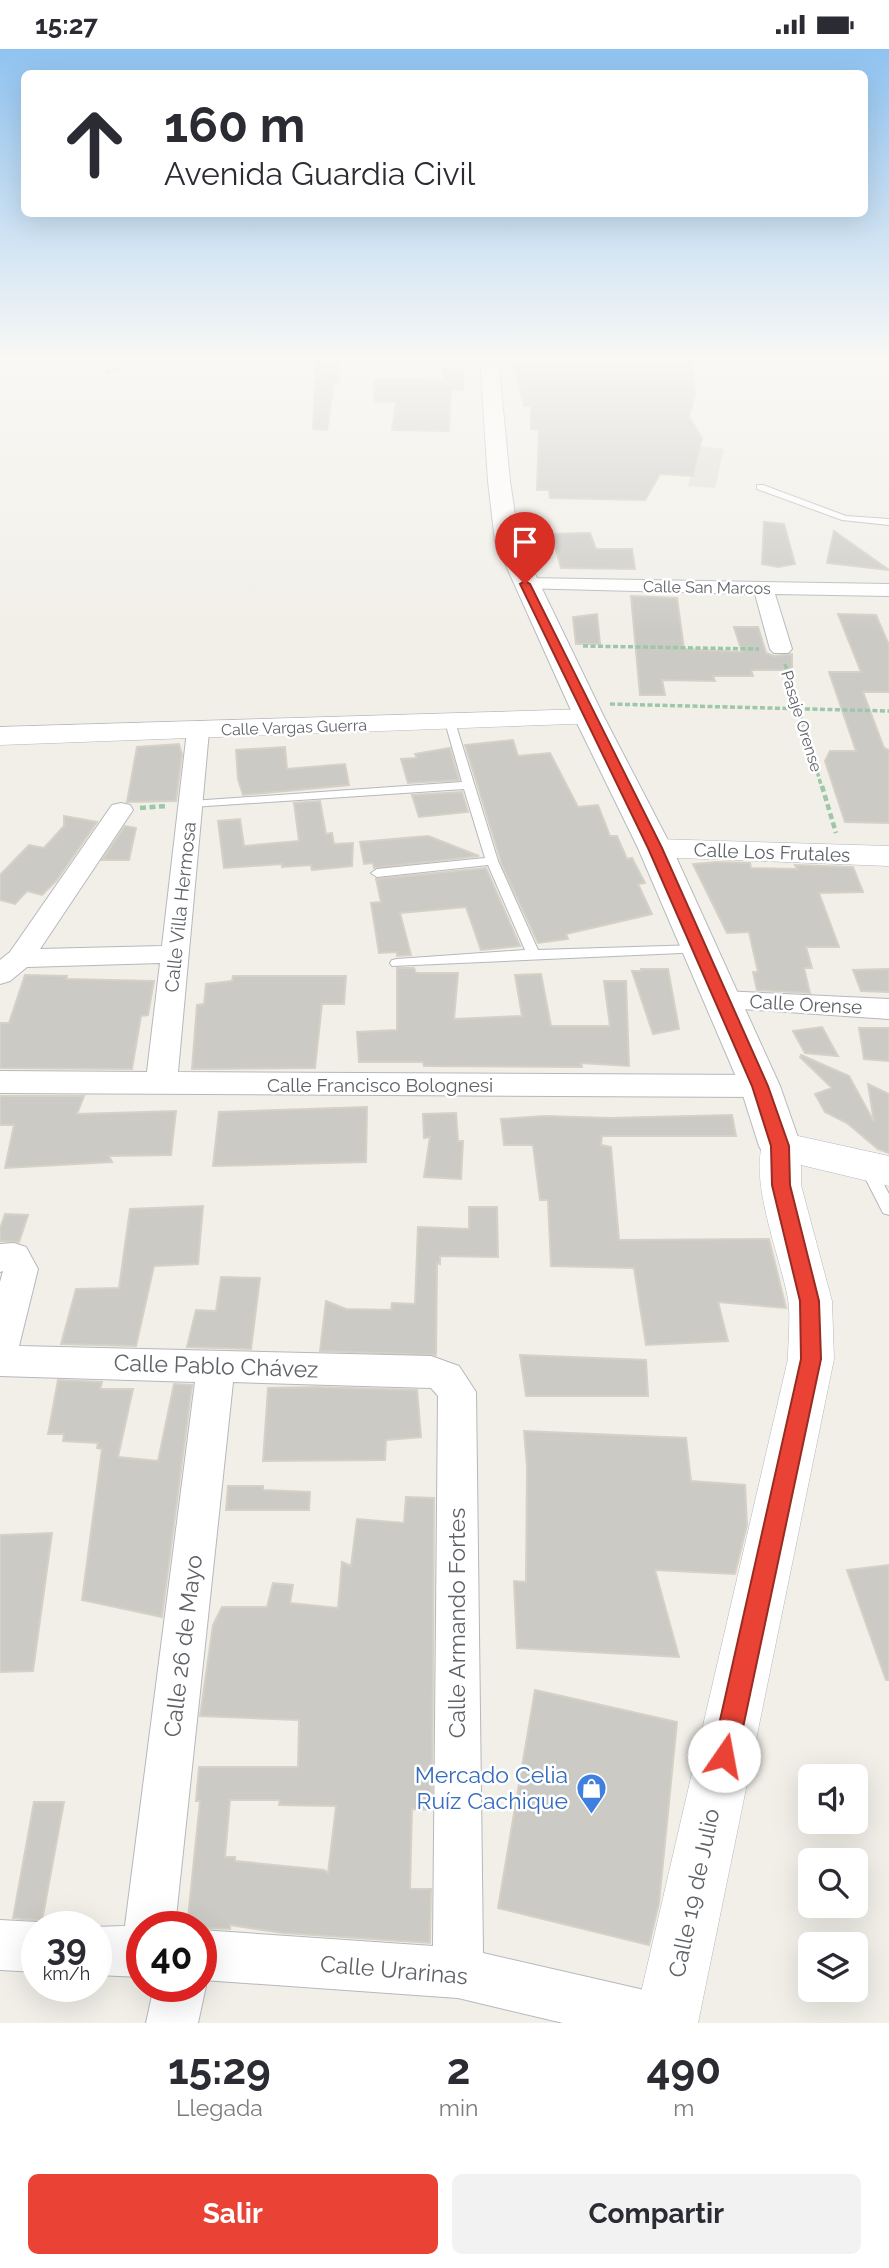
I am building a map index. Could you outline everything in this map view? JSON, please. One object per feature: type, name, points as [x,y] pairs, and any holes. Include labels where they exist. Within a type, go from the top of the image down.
[{"type":"main road","points":[[496,449],[507,541],[525,584],[655,848],[760,1086],[780,1146]]},
{"type":"street","name":"Calle San Marcos","points":[[525,584],[889,590]]},
{"type":"street","name":"Pasaje Orense","points":[[763,588],[781,649]]},
{"type":"street","name":"Calle Vargas Guerra","points":[[0,736],[450,722],[587,710]]},
{"type":"street","name":"Calle Villa Hermosa","points":[[161,1084],[198,730]]},
{"type":"street","points":[[10,966],[121,810]]},
{"type":"street","name":"Calle Los Frutales","points":[[655,848],[889,856]]},
{"type":"street","points":[[10,966],[175,954]]},
{"type":"street","name":"Calle Orense","points":[[723,1000],[889,1009]]},
{"type":"street","name":"Calle Francisco Bolognesi","points":[[0,1083],[760,1086]]},
{"type":"street","points":[[780,1146],[877,1168]]},
{"type":"street","name":"Calle 19 de Julio","points":[[666,2022],[811,1359],[810,1301],[781,1185],[780,1146]]},
{"type":"street","points":[[0,1258],[14,1257],[21,1269],[0,1350]]},
{"type":"street","name":"Calle Pablo Chávez","points":[[0,1361],[431,1372]]},
{"type":"street","name":"Calle 26 de Mayo","points":[[152,1911],[216,1366]]},
{"type":"street","name":"Calle Armando Fortes","points":[[431,1372],[446,1377],[457,1392],[458,1973]]},
{"type":"street","points":[[0,1945],[21,1946]]},
{"type":"street","name":"Calle Urarinas","points":[[217,1956],[458,1973],[666,2022]]},
{"type":"street","points":[[172,2023],[177,2002]]},
{"type":"lane","points":[[760,487],[845,518],[889,522]]},
{"type":"lane","points":[[450,722],[492,861],[533,954]]},
{"type":"lane","points":[[192,804],[469,785]]},
{"type":"lane","points":[[377,873],[492,861]]},
{"type":"lane","points":[[397,963],[533,954],[698,949]]},
{"type":"lane","points":[[877,1168],[889,1209]]},
{"type":"path","points":[[556,646],[781,649]]},
{"type":"path","name":"Pasaje Orense","points":[[781,649],[842,854]]},
{"type":"path","points":[[587,710],[889,711]]},
{"type":"path","points":[[121,810],[192,804]]},
{"type":"shaded area","points":[[698,449],[724,449],[715,488],[688,486]]},
{"type":"building","points":[[538,449],[699,449],[693,476],[660,474],[645,500],[550,498],[549,490],[537,490]]},
{"type":"building","points":[[764,522],[784,524],[795,564],[778,567],[762,564]]},
{"type":"building","points":[[834,531],[889,570],[827,563]]},
{"type":"building","points":[[590,533],[596,549],[632,549],[635,569],[561,568],[552,534]]},
{"type":"building","points":[[631,596],[677,598],[684,649],[742,652],[734,627],[758,627],[766,653],[774,656],[792,654],[792,670],[751,670],[753,676],[713,676],[715,681],[662,680],[665,695],[640,695]]},
{"type":"building","points":[[597,614],[600,644],[576,644],[573,617]]},
{"type":"building","points":[[838,614],[876,615],[889,645],[889,692],[863,692],[884,748],[889,750],[889,823],[845,822],[825,761],[830,751],[856,751],[829,672],[861,672]]},
{"type":"building","points":[[513,740],[518,756],[550,753],[578,807],[598,805],[610,836],[617,836],[627,859],[632,858],[645,883],[638,884],[652,914],[566,934],[568,939],[538,943],[502,865],[465,745]]},
{"type":"building","points":[[179,744],[182,754],[176,801],[127,802],[137,747]]},
{"type":"building","points":[[285,747],[287,769],[345,764],[349,785],[243,795],[238,779],[236,750]]},
{"type":"building","points":[[450,748],[459,780],[408,783],[401,759],[417,758],[415,754]]},
{"type":"building","points":[[462,792],[468,812],[419,817],[412,795]]},
{"type":"building","points":[[320,801],[326,834],[332,833],[334,844],[353,843],[352,866],[312,870],[311,865],[282,867],[282,864],[224,868],[218,821],[240,819],[244,846],[299,841],[294,803]]},
{"type":"building","points":[[64,816],[97,822],[56,881],[42,895],[27,891],[15,904],[0,900],[0,875],[29,845],[44,848],[64,826]]},
{"type":"building","points":[[125,826],[136,828],[129,860],[102,860]]},
{"type":"building","points":[[428,836],[479,856],[374,868],[373,863],[364,864],[360,842]]},
{"type":"building","points":[[750,863],[751,868],[797,869],[795,865],[853,867],[863,892],[819,893],[839,947],[806,947],[812,968],[804,968],[810,993],[757,990],[753,972],[758,972],[749,932],[727,933],[693,864]]},
{"type":"building","points":[[486,868],[520,946],[481,950],[466,907],[400,913],[411,955],[397,956],[397,952],[379,953],[371,903],[381,902],[376,879]]},
{"type":"building","points":[[397,968],[414,968],[416,973],[458,973],[454,1019],[522,1016],[515,975],[541,974],[551,1026],[610,1026],[604,981],[626,981],[629,1066],[581,1063],[582,1067],[424,1066],[423,1062],[359,1062],[357,1032],[397,1030]]},
{"type":"building","points":[[668,969],[679,1029],[653,1034],[632,971]]},
{"type":"building","points":[[889,969],[889,992],[861,991],[853,970]]},
{"type":"building","points":[[25,975],[154,981],[148,1015],[141,1016],[132,1069],[0,1068],[0,1023],[9,1023]]},
{"type":"building","points":[[233,976],[346,976],[344,1004],[322,1004],[315,1068],[192,1069],[197,1005],[204,1004],[206,984],[232,981]]},
{"type":"building","points":[[822,1027],[838,1056],[805,1053],[793,1031]]},
{"type":"building","points":[[859,1028],[889,1028],[889,1061],[864,1059]]},
{"type":"building","points":[[801,1055],[849,1076],[874,1122],[868,1084],[889,1094],[889,1153],[878,1149],[847,1123],[825,1112],[815,1094],[832,1088]]},
{"type":"building","points":[[0,1096],[84,1096],[77,1114],[176,1111],[171,1155],[109,1156],[112,1162],[5,1168],[14,1125],[0,1125]]},
{"type":"building","points":[[367,1107],[366,1162],[213,1166],[219,1112]]},
{"type":"building","points":[[456,1113],[458,1141],[463,1141],[461,1179],[424,1177],[430,1137],[424,1138],[423,1114]]},
{"type":"building","points":[[732,1115],[736,1136],[602,1136],[601,1145],[611,1147],[619,1240],[769,1239],[786,1308],[718,1302],[728,1341],[646,1345],[634,1268],[551,1266],[548,1200],[540,1200],[533,1145],[504,1145],[501,1119],[545,1116],[609,1118]]},
{"type":"building","points":[[203,1206],[198,1264],[154,1266],[136,1346],[61,1344],[76,1289],[119,1288],[130,1209]]},
{"type":"building","points":[[469,1207],[497,1207],[498,1257],[440,1256],[440,1264],[437,1263],[436,1355],[320,1351],[326,1301],[346,1309],[391,1310],[392,1303],[415,1304],[418,1227],[469,1229]]},
{"type":"building","points":[[5,1214],[28,1215],[19,1242],[0,1241],[0,1229]]},
{"type":"building","points":[[221,1277],[260,1278],[251,1349],[187,1347],[196,1310],[216,1311]]},
{"type":"building","points":[[520,1355],[646,1360],[648,1396],[526,1396]]},
{"type":"building","points":[[58,1380],[102,1382],[100,1389],[133,1389],[118,1457],[158,1461],[174,1384],[192,1385],[162,1617],[82,1600],[102,1449],[97,1448],[98,1443],[63,1441],[64,1434],[48,1434]]},
{"type":"building","points":[[268,1388],[417,1390],[421,1437],[386,1440],[385,1460],[263,1461]]},
{"type":"building","points":[[524,1431],[686,1438],[691,1481],[745,1485],[747,1525],[735,1574],[655,1570],[679,1657],[517,1648],[514,1581],[526,1582],[527,1467]]},
{"type":"building","points":[[228,1486],[263,1486],[263,1490],[310,1492],[309,1510],[226,1510]]},
{"type":"building","points":[[406,1497],[434,1498],[432,1810],[412,1809],[410,1889],[431,1889],[430,1943],[283,1933],[230,1925],[230,1929],[217,1928],[217,1911],[189,1911],[200,1801],[196,1801],[199,1767],[298,1767],[299,1720],[200,1716],[213,1625],[222,1607],[267,1607],[273,1583],[293,1585],[290,1603],[338,1608],[342,1562],[351,1566],[357,1519],[404,1523]],"holes":[[[230,1800],[280,1800],[279,1805],[336,1806],[328,1873],[324,1870],[235,1861],[235,1857],[225,1857]]]},
{"type":"building","points":[[52,1533],[33,1671],[0,1672],[0,1535]]},
{"type":"building","points":[[889,1565],[889,1680],[886,1680],[847,1570]]},
{"type":"building","name":"Mercado Celia Ruíz Cachique","points":[[535,1690],[677,1722],[659,1903],[649,1945],[498,1908]]},
{"type":"building","points":[[34,1802],[64,1802],[44,1911],[21,1911],[21,1919],[13,1918]]},
{"type":"place","name":"Mercado Celia Ruíz Cachique","points":[[591,1815]]},
{"type":"route","points":[[525,584],[655,848],[760,1086],[780,1146],[781,1185],[794,1246],[810,1301],[811,1359],[724,1756]]}]
